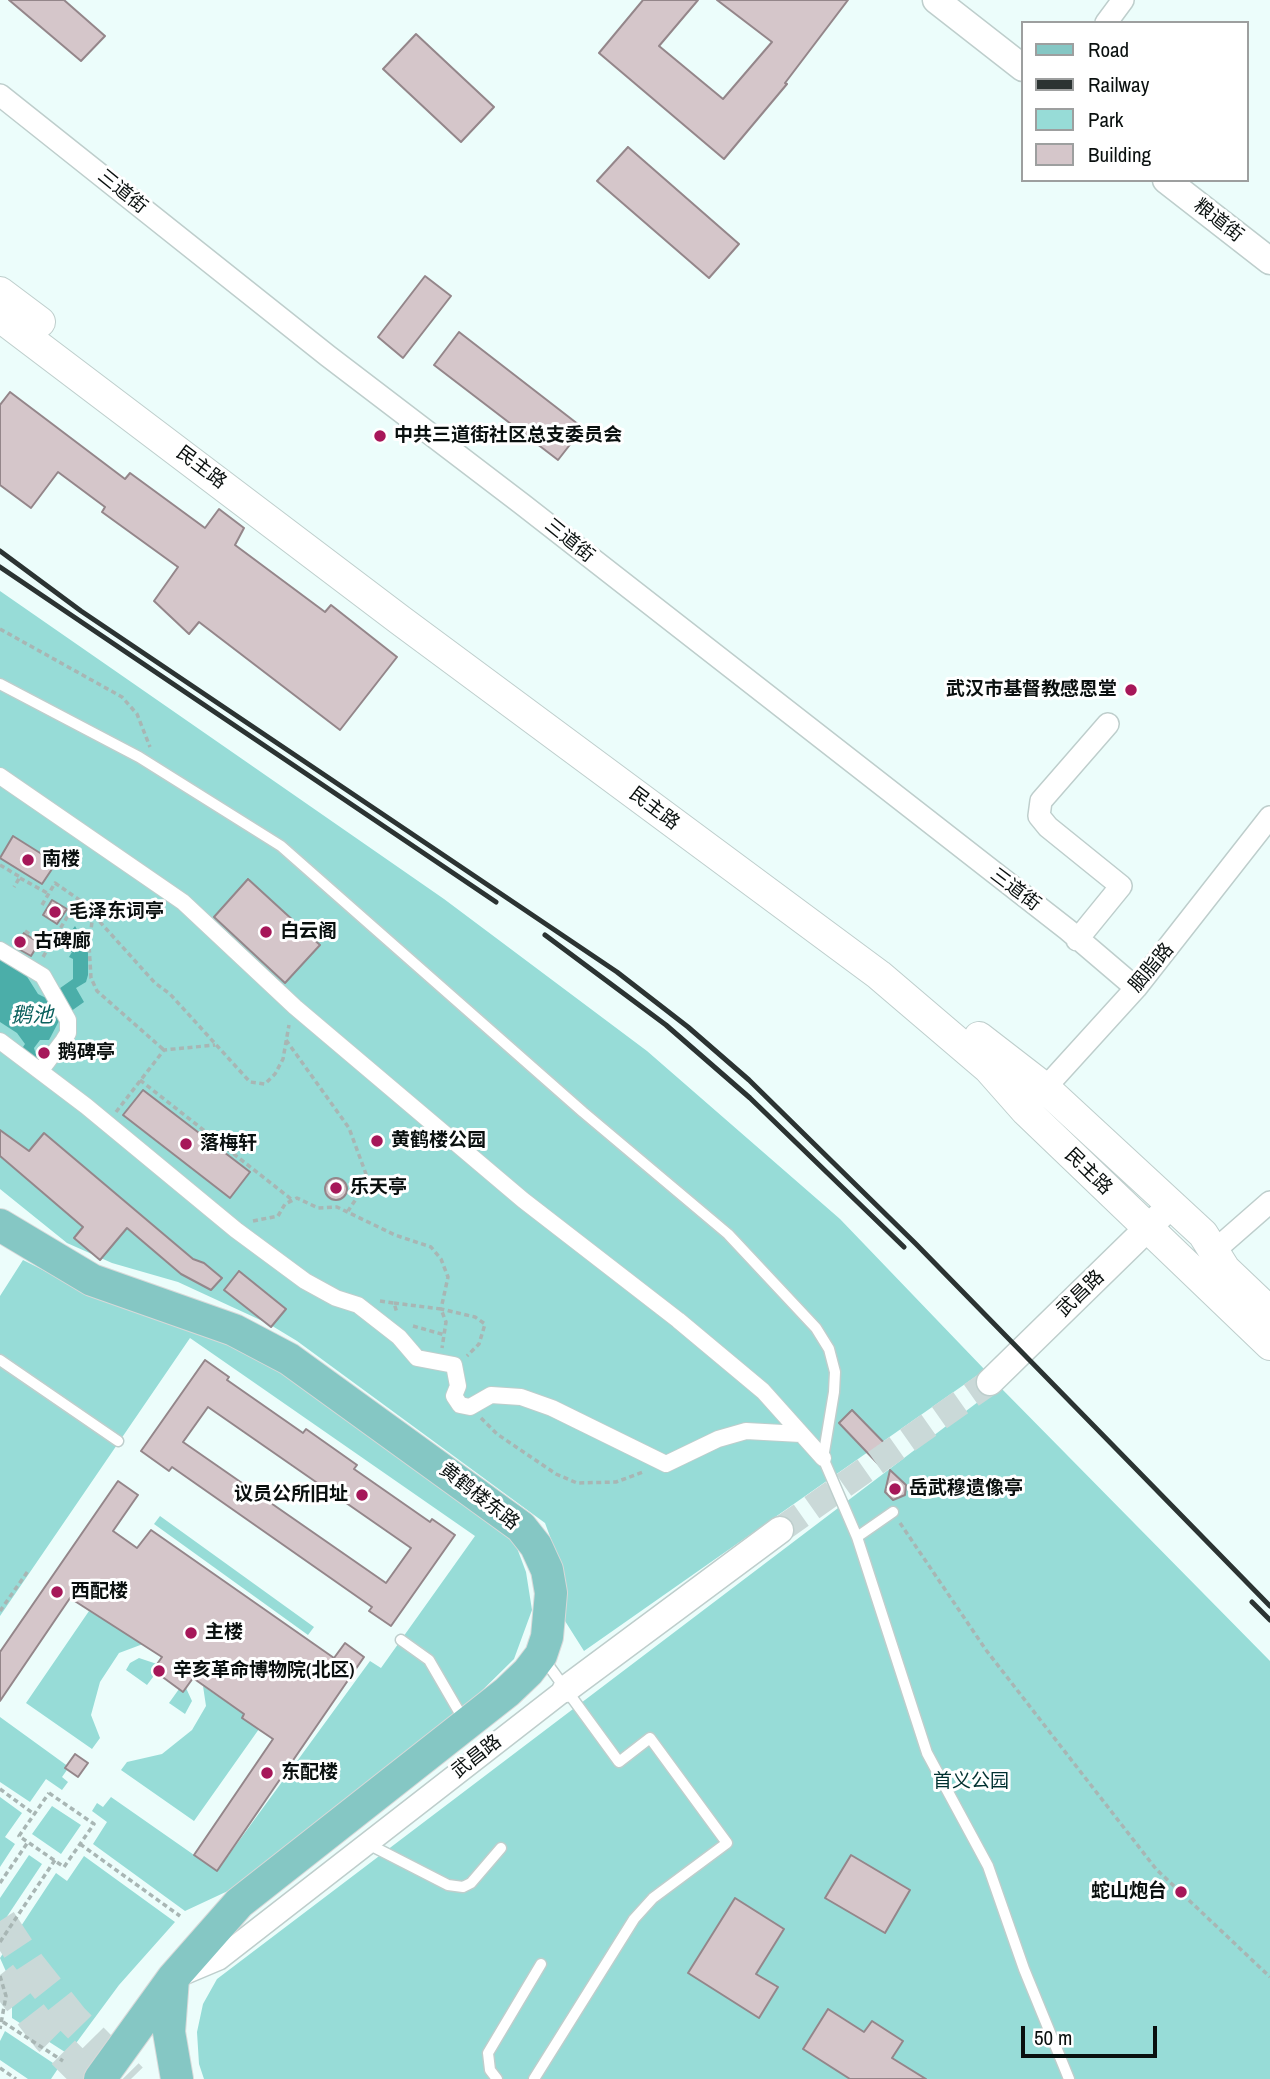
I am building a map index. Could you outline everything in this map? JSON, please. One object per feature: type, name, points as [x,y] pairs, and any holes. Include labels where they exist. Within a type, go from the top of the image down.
[{"type":"main road","name":"民主路","points":[[0,292],[889,961],[1000,1055],[1045,1088],[1203,1234],[1225,1269],[1270,1312]]},
{"type":"main road","name":"民主路","points":[[0,317],[400,620],[879,975],[988,1068],[1026,1111],[1270,1345]]},
{"type":"main road","name":"黄鹤楼东路","points":[[3,1233],[92,1280],[234,1330],[289,1359],[496,1506],[521,1527],[536,1546],[547,1570],[550,1614],[541,1655]]},
{"type":"main road","points":[[100,2079],[173,1979],[239,1903],[507,1692],[541,1655]]},
{"type":"main road","points":[[173,1979],[169,2032],[177,2079]]},
{"type":"street","points":[[936,0],[1021,66]]},
{"type":"street","points":[[1107,21],[1123,0]]},
{"type":"street","name":"三道街","points":[[0,95],[328,356],[522,504],[1136,988]]},
{"type":"street","name":"粮道街","points":[[1169,182],[1270,261]]},
{"type":"street","points":[[1077,940],[1121,886],[1048,827],[1040,816],[1041,801],[1108,724]]},
{"type":"street","points":[[1,780],[183,902],[295,1007],[523,1200],[678,1320],[763,1391],[823,1458]]},
{"type":"street","name":"胭脂路","points":[[1026,1111],[1136,988],[1270,817]]},
{"type":"street","points":[[0,950],[43,976],[65,1015],[68,1033],[41,1070]]},
{"type":"street","points":[[0,1039],[236,1230],[305,1281],[336,1298],[358,1305],[399,1337],[417,1358],[454,1365],[458,1386],[454,1396],[460,1405],[470,1407],[491,1395],[521,1397],[552,1408],[666,1464],[718,1439],[746,1431],[801,1434]]},
{"type":"street","points":[[1214,1251],[1270,1202]]},
{"type":"street","name":"武昌路","points":[[990,1382],[1171,1205]]},
{"type":"street","name":"武昌路","points":[[173,1979],[219,1959],[566,1689],[780,1530]]},
{"type":"lane","points":[[0,684],[148,763],[281,846],[562,1094],[728,1234],[816,1328],[829,1349],[835,1372],[823,1458],[857,1537],[927,1753],[988,1866],[1024,1969],[1069,2079]]},
{"type":"lane","points":[[0,1360],[118,1441]]},
{"type":"lane","points":[[857,1537],[893,1512]]},
{"type":"lane","points":[[401,1640],[429,1660],[466,1724]]},
{"type":"lane","points":[[534,2079],[634,1919],[653,1898],[727,1843],[650,1738],[619,1762],[541,1655]]},
{"type":"lane","points":[[368,1844],[448,1885],[463,1887],[471,1883],[501,1849]]},
{"type":"lane","points":[[498,2079],[490,2070],[488,2053],[541,1964]]},
{"type":"path","points":[[0,629],[122,697],[137,714],[147,739],[150,750],[148,763]]},
{"type":"path","points":[[0,865],[49,894]]},
{"type":"path","points":[[14,887],[20,877]]},
{"type":"path","points":[[42,905],[55,883],[78,899],[155,984],[170,994],[250,1082],[269,1082],[283,1059],[295,1007]]},
{"type":"path","points":[[35,971],[78,899]]},
{"type":"path","points":[[93,914],[89,945],[91,978],[97,991],[164,1050],[216,1045]]},
{"type":"path","points":[[25,930],[49,947]]},
{"type":"path","points":[[286,1040],[349,1128],[366,1174],[366,1184],[348,1212]]},
{"type":"path","points":[[107,1125],[164,1050]]},
{"type":"path","points":[[141,1080],[291,1199]]},
{"type":"path","points":[[236,1230],[256,1219],[278,1216],[291,1199],[297,1198],[318,1208],[337,1207],[395,1235],[431,1247],[441,1259],[448,1277],[441,1309],[446,1322],[446,1335],[435,1362]]},
{"type":"path","points":[[394,1303],[441,1309],[465,1318],[475,1317],[485,1324],[479,1344],[454,1365]]},
{"type":"path","points":[[410,1324],[425,1331],[446,1335]]},
{"type":"path","points":[[477,1402],[481,1419],[497,1434],[556,1474],[577,1483],[616,1482],[666,1464]]},
{"type":"path","points":[[893,1512],[986,1650],[1156,1869],[1270,1977]]},
{"type":"path","points":[[0,1611],[28,1571]]},
{"type":"path","points":[[0,1789],[34,1814]]},
{"type":"path","points":[[49,1793],[94,1824],[64,1867],[28,1842],[19,1836],[49,1793]]},
{"type":"path","points":[[0,1883],[28,1842]]},
{"type":"path","points":[[80,1844],[180,1916]]},
{"type":"path","points":[[0,1942],[55,1860]]},
{"type":"path","points":[[0,1976],[6,1996],[0,2029]]},
{"type":"path","points":[[3,2022],[63,2061]]},
{"type":"path","points":[[0,2068],[16,2079]]},
{"type":"green space","name":"黄鹤楼公园","points":[[0,591],[444,899],[647,1051],[840,1219],[985,1370],[584,1651],[565,1621],[558,1558],[545,1523],[297,1341],[269,1324],[178,1282],[112,1263],[67,1243],[0,1189]]},
{"type":"green space","points":[[23,1260],[59,1278],[197,1327],[279,1367],[514,1540],[526,1572],[532,1610],[514,1659],[451,1721],[245,1883],[185,1911],[93,1844],[107,1822],[92,1811],[97,1803],[103,1807],[111,1797],[217,1871],[370,1661],[381,1668],[475,1536],[190,1338],[0,1616],[0,1296]]},
{"type":"green space","name":"首义公园","points":[[999,1386],[1270,1661],[1270,2079],[204,2079],[199,2064],[197,2032],[203,2004],[217,1979]]},
{"type":"green space","points":[[160,1516],[314,1627],[308,1635],[154,1524]]},
{"type":"green space","points":[[89,1611],[143,1644],[119,1653],[100,1682],[91,1715],[100,1738],[92,1749],[26,1703]]},
{"type":"green space","points":[[139,1658],[157,1664],[153,1670],[156,1673],[147,1685],[126,1670],[130,1663]]},
{"type":"green space","points":[[203,1686],[244,1714],[242,1718],[259,1729],[194,1821],[121,1770],[127,1762],[162,1754],[192,1730],[206,1706]]},
{"type":"green space","points":[[186,1688],[192,1701],[185,1714],[169,1703],[179,1689],[183,1691]]},
{"type":"green space","points":[[0,1717],[69,1767],[62,1777],[68,1782],[62,1790],[46,1779],[30,1802],[0,1782]]},
{"type":"green space","points":[[0,1797],[22,1813],[5,1837],[15,1844],[0,1867]]},
{"type":"green space","points":[[52,1806],[81,1825],[61,1854],[32,1834]]},
{"type":"green space","points":[[29,1855],[42,1864],[0,1927],[0,1898]]},
{"type":"green space","points":[[84,1856],[175,1922],[119,1985],[68,2054],[12,2018],[12,1985],[0,1958],[56,1873],[67,1881]]},
{"type":"green space","points":[[5,2031],[59,2067],[51,2079],[28,2079],[0,2060],[0,2041]]},
{"type":"water","name":"鹅池","points":[[75,926],[88,949],[86,982],[76,988],[84,1002],[60,1019],[49,1040],[40,1040],[34,1048],[37,1058],[32,1058],[21,1050],[25,1044],[17,1033],[0,1022],[0,956],[26,975],[38,994],[46,998],[73,979],[73,959],[69,957],[72,952],[61,945]]},
{"type":"building","points":[[9,0],[64,0],[105,36],[81,61]]},
{"type":"building","points":[[643,0],[698,0],[659,46],[723,99],[772,42],[717,0],[848,0],[785,83],[787,84],[724,159],[599,53]]},
{"type":"building","points":[[416,34],[494,107],[461,142],[383,69]]},
{"type":"building","points":[[628,147],[739,244],[709,278],[597,181]]},
{"type":"building","points":[[425,276],[451,296],[403,358],[378,337]]},
{"type":"building","points":[[459,332],[583,428],[558,460],[434,365]]},
{"type":"building","points":[[10,392],[125,479],[130,473],[205,528],[219,509],[244,528],[235,545],[325,612],[331,605],[397,657],[340,730],[199,622],[189,634],[154,601],[178,567],[102,512],[105,507],[58,472],[31,508],[0,485],[0,405]]},
{"type":"building","name":"南楼","points":[[13,836],[56,863],[42,884],[0,858]]},
{"type":"building","name":"白云阁","points":[[248,879],[320,945],[285,983],[214,917]]},
{"type":"building","name":"毛泽东词亭","points":[[52,900],[67,909],[57,924],[43,915]]},
{"type":"building","points":[[24,933],[39,943],[31,956],[15,947]]},
{"type":"building","name":"落梅轩","points":[[143,1090],[250,1172],[230,1198],[123,1115]]},
{"type":"building","points":[[0,1130],[29,1151],[44,1133],[193,1259],[204,1263],[222,1278],[211,1290],[181,1274],[127,1228],[100,1260],[74,1238],[83,1227],[0,1156]]},
{"type":"building","name":"乐天亭","points":[[336,1178],[344,1181],[347,1189],[344,1197],[336,1200],[328,1197],[325,1189],[328,1181]]},
{"type":"building","points":[[239,1271],[286,1309],[271,1327],[224,1290]]},
{"type":"building","name":"议员公所旧址","points":[[205,1360],[229,1377],[227,1380],[303,1433],[306,1429],[357,1465],[354,1469],[430,1522],[432,1519],[455,1535],[391,1626],[369,1611],[372,1607],[172,1467],[169,1471],[141,1451]],"holes":[[[208,1407],[411,1548],[386,1583],[183,1442]]]},
{"type":"building","points":[[852,1410],[895,1454],[881,1467],[839,1423]]},
{"type":"building","name":"岳武穆遗像亭","points":[[890,1470],[906,1485],[905,1495],[893,1500],[885,1492]]},
{"type":"building","points":[[118,1481],[138,1495],[113,1531],[137,1548],[151,1530],[334,1658],[345,1643],[364,1657],[217,1871],[194,1855],[273,1739],[242,1718],[244,1714],[193,1678],[183,1692],[153,1670],[162,1657],[70,1598],[0,1701],[0,1652]]},
{"type":"building","points":[[75,1754],[88,1763],[78,1777],[65,1768]]},
{"type":"building","points":[[851,1855],[910,1890],[885,1933],[825,1898]]},
{"type":"building","points":[[735,1898],[784,1929],[756,1974],[778,1987],[759,2018],[688,1973]]},
{"type":"building","points":[[828,2009],[864,2032],[872,2021],[903,2041],[892,2058],[926,2079],[850,2079],[803,2049]]},
{"type":"tunnel","points":[[780,1530],[990,1382]]},
{"type":"tunnel","points":[[0,1921],[29,1965],[72,2019],[131,2079]]},
{"type":"tunnel","points":[[0,1975],[49,2038],[90,2079]]},
{"type":"railway","points":[[0,551],[81,611],[617,972],[688,1027],[749,1080],[916,1244],[1270,1606]]},
{"type":"railway","points":[[0,567],[496,902]]},
{"type":"railway","points":[[545,935],[666,1025],[750,1098],[904,1247]]},
{"type":"railway","points":[[1252,1602],[1270,1620]]},
{"type":"place","name":"中共三道街社区总支委员会","points":[[380,436]]},
{"type":"place","name":"武汉市基督教感恩堂","points":[[1131,690]]},
{"type":"place","name":"南楼","points":[[28,860]]},
{"type":"place","name":"毛泽东词亭","points":[[55,912]]},
{"type":"place","name":"白云阁","points":[[266,932]]},
{"type":"place","name":"古碑廊","points":[[20,942]]},
{"type":"place","name":"鹅碑亭","points":[[44,1053]]},
{"type":"place","name":"黄鹤楼公园","points":[[377,1141]]},
{"type":"place","name":"落梅轩","points":[[186,1144]]},
{"type":"place","name":"乐天亭","points":[[336,1188]]},
{"type":"place","name":"岳武穆遗像亭","points":[[895,1489]]},
{"type":"place","name":"议员公所旧址","points":[[362,1495]]},
{"type":"place","name":"西配楼","points":[[57,1592]]},
{"type":"place","name":"主楼","points":[[191,1633]]},
{"type":"place","name":"辛亥革命博物院(北区)","points":[[159,1671]]},
{"type":"place","name":"东配楼","points":[[267,1773]]},
{"type":"place","name":"蛇山炮台","points":[[1181,1892]]}]
